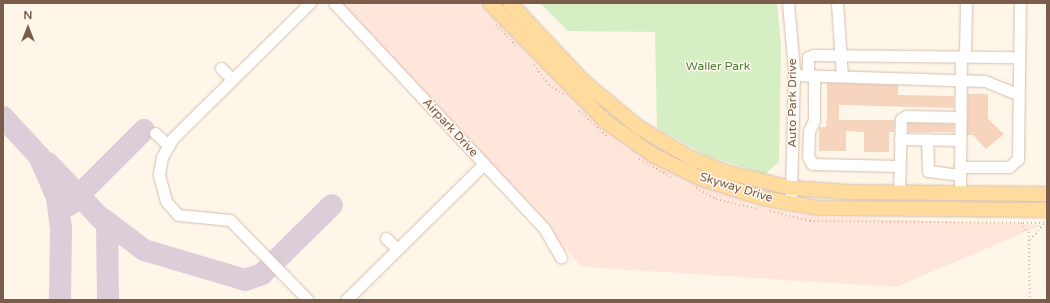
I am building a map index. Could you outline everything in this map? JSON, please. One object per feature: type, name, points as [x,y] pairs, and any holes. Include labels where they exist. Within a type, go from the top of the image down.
[{"type":"main road","name":"Skyway Drive","points":[[490,3],[570,89],[637,144],[700,178],[790,204],[1046,219]]},
{"type":"main road","name":"Skyway Drive","points":[[510,3],[583,80],[638,127],[693,159],[791,188],[899,193],[1047,194]]},
{"type":"street","points":[[308,300],[230,220],[186,217],[170,208],[160,188],[159,174],[168,146],[310,3]]},
{"type":"street","name":"Airpark Drive","points":[[334,3],[544,228],[561,257]]},
{"type":"street","name":"Auto Park Drive","points":[[788,3],[794,75],[794,120],[790,204]]},
{"type":"street","points":[[837,3],[843,55],[842,76]]},
{"type":"street","points":[[960,193],[961,80],[966,3]]},
{"type":"street","points":[[927,139],[928,172],[1009,167],[1016,163],[1020,3]]},
{"type":"street","points":[[899,166],[812,164],[808,156],[809,131],[814,120],[810,56],[1018,57]]},
{"type":"street","points":[[221,68],[232,80]]},
{"type":"street","points":[[794,75],[842,76],[855,79],[985,81],[1018,94]]},
{"type":"street","points":[[899,193],[900,139],[903,117],[961,117]]},
{"type":"street","points":[[794,120],[814,120]]},
{"type":"street","points":[[155,133],[168,146]]},
{"type":"street","points":[[900,139],[960,140]]},
{"type":"street","points":[[346,300],[484,164]]},
{"type":"street","points":[[386,238],[397,250]]},
{"type":"path","points":[[1021,223],[1046,219]]},
{"type":"path","points":[[1030,240],[1046,219]]},
{"type":"shaded area","points":[[334,3],[504,3],[612,122],[750,205],[823,217],[1042,225],[896,287],[582,267]]},
{"type":"green space","name":"Waller Park","points":[[540,3],[777,3],[781,46],[779,162],[765,174],[707,156],[657,128],[655,32],[568,31]]},
{"type":"building","points":[[827,83],[898,85],[898,95],[954,96],[954,108],[839,105],[839,120],[894,120],[894,132],[889,132],[889,152],[864,152],[864,132],[846,131],[846,151],[819,151],[819,127],[826,127]]},
{"type":"building","points":[[968,94],[988,94],[988,119],[1004,134],[986,149],[973,135],[967,135]]},
{"type":"building","points":[[908,123],[954,124],[953,132],[908,132]]},
{"type":"taxiway","points":[[3,117],[39,156],[57,197],[61,228],[60,300]]},
{"type":"taxiway","points":[[69,205],[144,130]]},
{"type":"taxiway","points":[[48,163],[107,225],[108,300]]},
{"type":"taxiway","points":[[103,219],[144,250],[245,280],[262,274],[332,205]]}]
